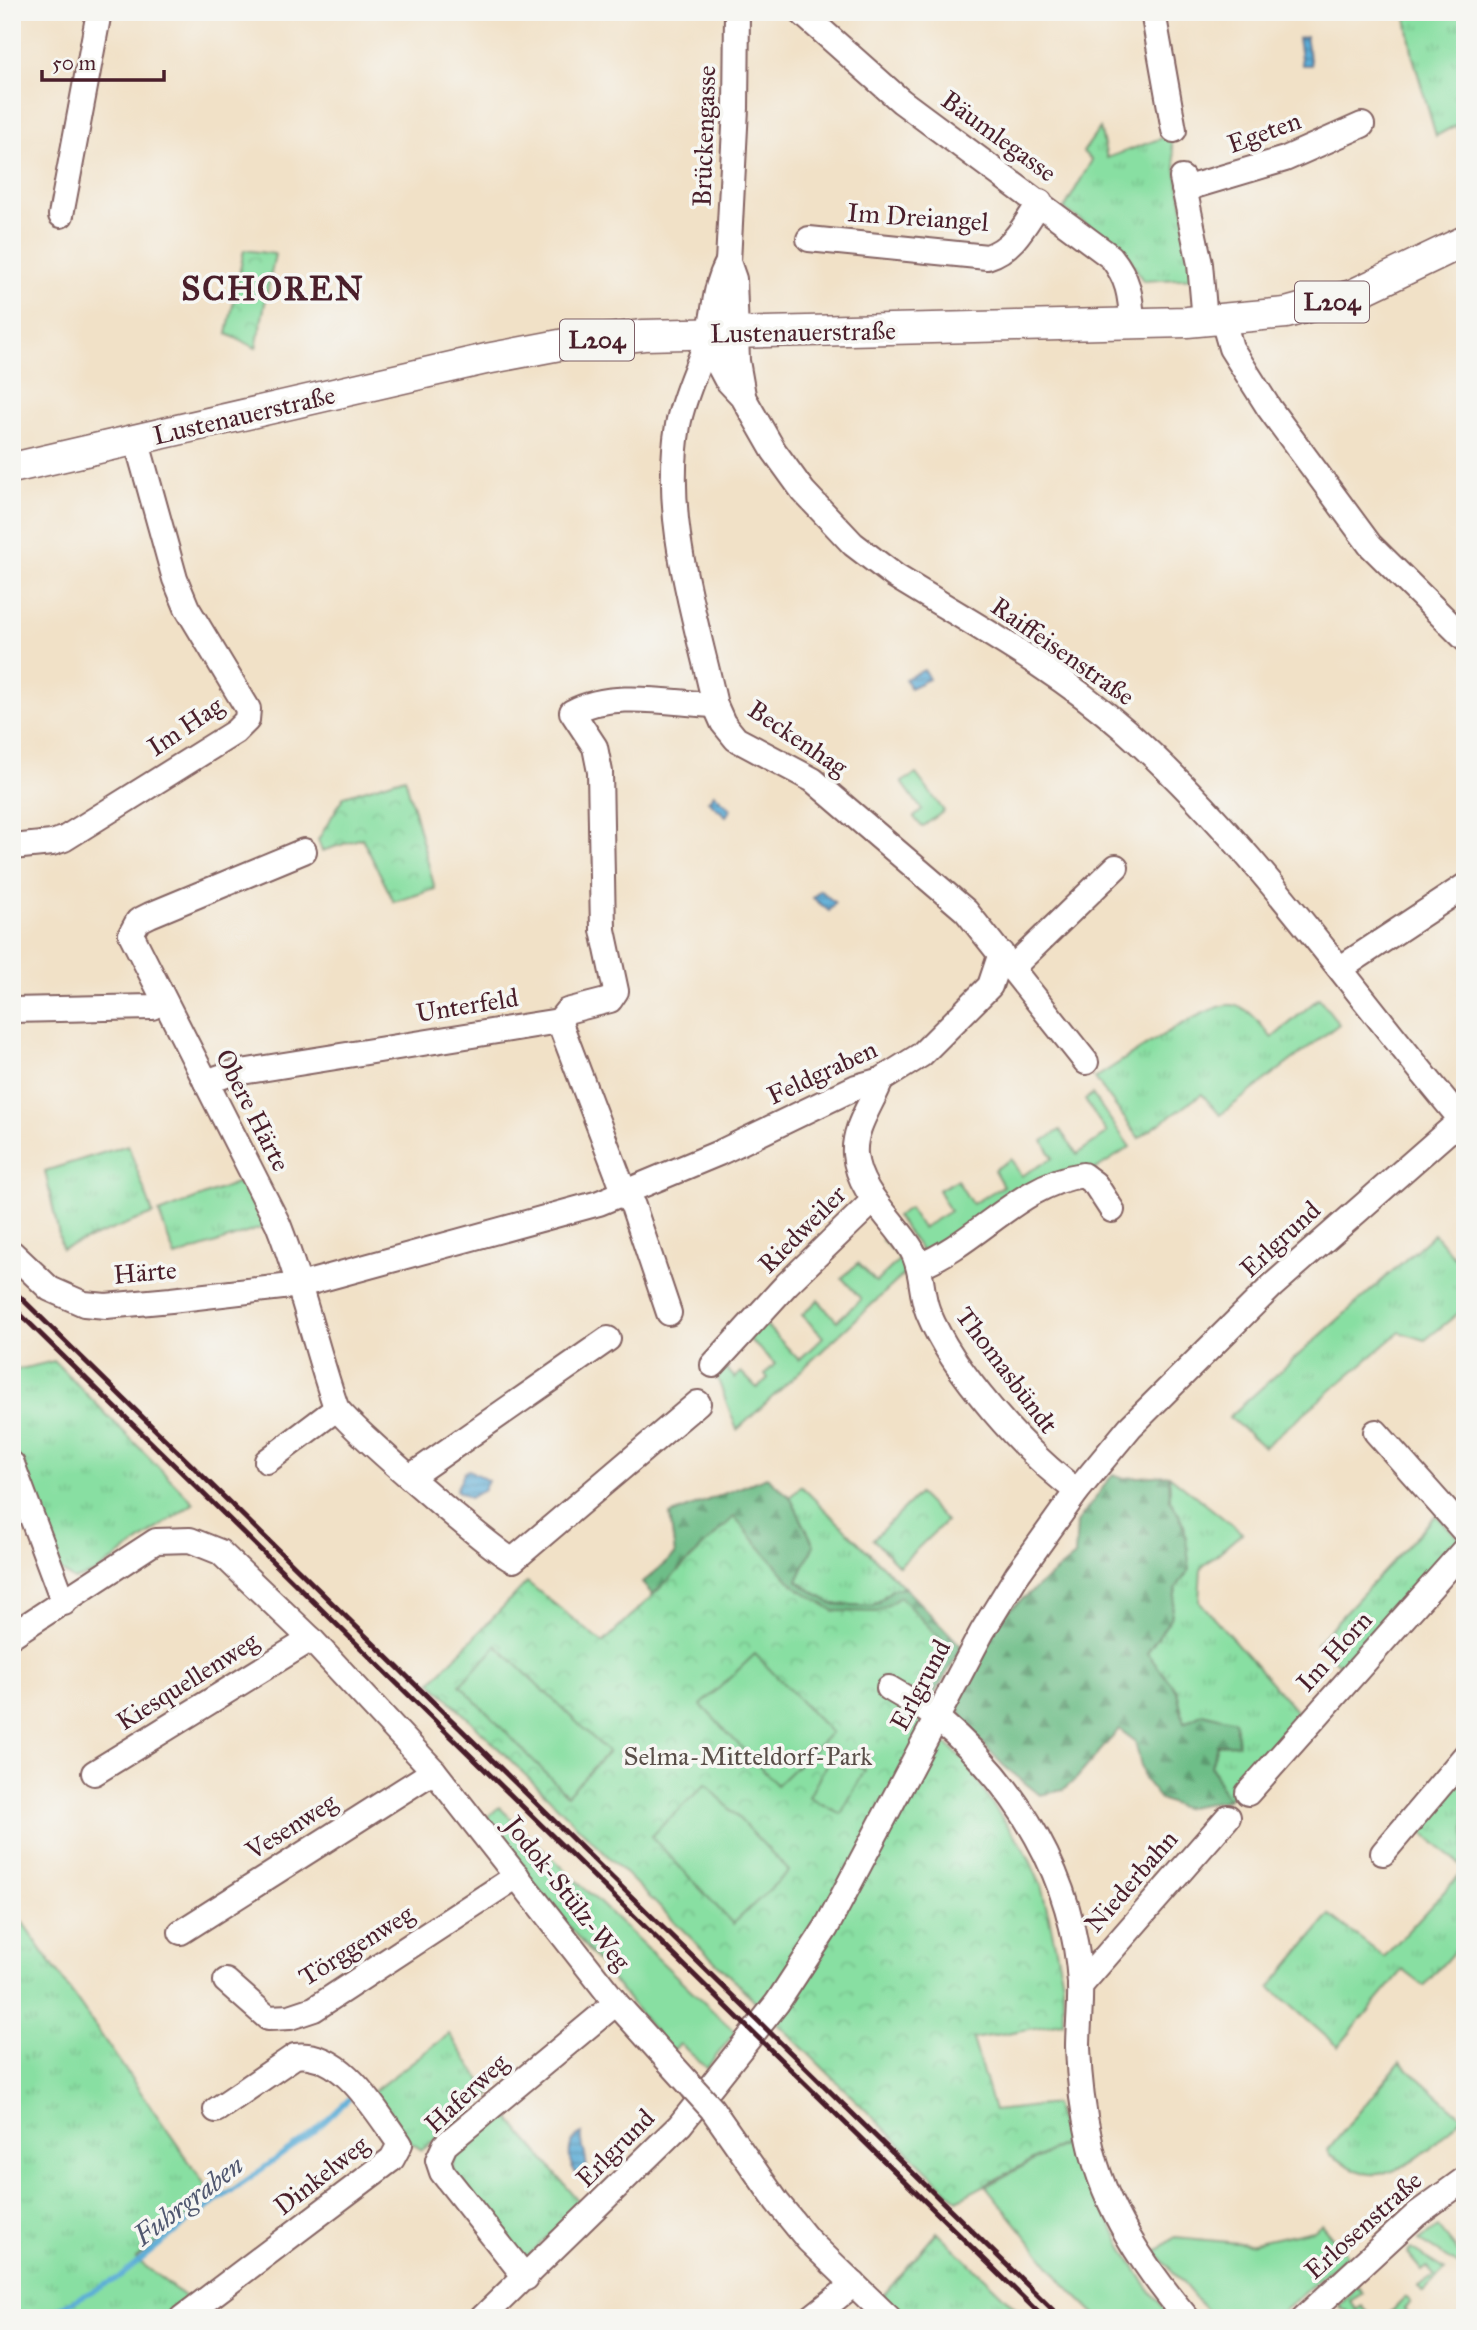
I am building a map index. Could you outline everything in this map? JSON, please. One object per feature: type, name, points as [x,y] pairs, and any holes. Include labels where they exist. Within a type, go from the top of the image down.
[{"type":"main road","name":"Lustenauerstraße","points":[[12,468],[539,349],[644,335],[1214,320],[1324,305],[1397,275],[1465,241]]},
{"type":"street","points":[[61,215],[99,12]]},
{"type":"street","name":"Brückengasse","points":[[722,334],[717,282],[728,262],[736,108],[737,12]]},
{"type":"street","name":"Bäumlegasse","points":[[801,12],[901,101],[1095,244],[1124,272],[1131,291],[1132,323]]},
{"type":"street","points":[[1153,12],[1174,130]]},
{"type":"street","name":"Egeten","points":[[1214,320],[1183,183],[1285,159],[1362,125]]},
{"type":"street","name":"Im Dreiangel","points":[[809,239],[987,257],[998,254],[1015,240],[1040,202]]},
{"type":"street","points":[[1214,320],[1269,408],[1370,545],[1465,639]]},
{"type":"street","name":"Raiffeisenstraße","points":[[722,334],[716,362],[726,379],[743,397],[788,472],[841,534],[895,576],[1055,676],[1125,730],[1207,810],[1279,891],[1463,1122]]},
{"type":"street","name":"Beckenhag","points":[[722,334],[678,423],[673,472],[681,561],[715,705],[723,723],[736,739],[813,779],[966,911],[1086,1062]]},
{"type":"street","name":"Lustenauerstraße","points":[[136,439],[175,579]]},
{"type":"street","name":"Im Hag","points":[[12,847],[52,843],[64,839],[235,732],[247,720],[248,709],[187,608],[175,579]]},
{"type":"street","name":"Unterfeld","points":[[206,1082],[229,1074],[559,1021],[568,1011],[610,1000],[616,991],[603,930],[600,772],[595,747],[572,712],[589,703],[609,700],[715,705]]},
{"type":"street","name":"Obere Härte","points":[[304,851],[150,915],[132,927],[133,942],[278,1224],[300,1285],[336,1409]]},
{"type":"street","points":[[1007,960],[1116,867]]},
{"type":"street","points":[[1341,968],[1465,886]]},
{"type":"street","name":"Feldgraben","points":[[300,1285],[625,1194],[856,1087],[881,1080],[922,1055],[965,1014],[990,986],[1007,960]]},
{"type":"street","points":[[12,1010],[152,1007],[164,1001]]},
{"type":"street","points":[[559,1021],[625,1194],[633,1206],[669,1313]]},
{"type":"street","name":"Riedweiler","points":[[713,1365],[787,1284],[874,1200],[855,1158],[855,1138],[881,1080]]},
{"type":"street","name":"Erlgrund","points":[[482,2318],[680,2125],[777,2003],[826,1928],[936,1717],[1010,1586],[1077,1491],[1138,1419],[1272,1286],[1463,1122]]},
{"type":"street","points":[[919,1266],[1042,1186],[1066,1177],[1083,1175],[1095,1184],[1112,1210]]},
{"type":"street","name":"Thomasbündt","points":[[874,1200],[912,1250],[919,1266],[927,1310],[961,1366],[995,1412],[1042,1465],[1077,1491]]},
{"type":"street","name":"Härte","points":[[12,1253],[50,1289],[84,1304],[106,1306],[300,1285]]},
{"type":"street","points":[[410,1477],[608,1339]]},
{"type":"street","points":[[267,1461],[336,1409],[503,1557],[513,1560],[698,1403]]},
{"type":"street","points":[[1376,1432],[1465,1532]]},
{"type":"street","points":[[12,1464],[64,1603],[12,1635]]},
{"type":"street","name":"Jodok-Stülz-Weg","points":[[64,1603],[156,1541],[173,1538],[190,1540],[220,1552],[311,1639],[434,1771],[615,2003],[712,2109],[778,2203],[808,2240],[889,2318]]},
{"type":"street","name":"Im Horn","points":[[1248,1793],[1465,1549]]},
{"type":"street","name":"Kiesquellenweg","points":[[94,1773],[311,1639]]},
{"type":"street","name":"Niederbahn","points":[[889,1688],[936,1717],[1010,1792],[1039,1840],[1068,1909],[1080,1986],[1078,2048],[1090,2144],[1120,2222],[1143,2261],[1187,2318]]},
{"type":"street","points":[[1383,1853],[1465,1756]]},
{"type":"street","name":"Vesenweg","points":[[181,1932],[434,1771]]},
{"type":"street","name":"Niederbahn","points":[[1080,1986],[1228,1817]]},
{"type":"street","name":"Törggenweg","points":[[226,1981],[268,2018],[290,2017],[314,2009],[517,1876]]},
{"type":"street","name":"Haferweg","points":[[526,2278],[442,2172],[438,2160],[445,2145],[615,2003]]},
{"type":"street","name":"Dinkelweg","points":[[182,2318],[392,2159],[400,2144],[360,2092],[328,2062],[310,2054],[295,2056],[216,2110]]},
{"type":"street","name":"Erlosenstraße","points":[[1304,2318],[1417,2214],[1465,2179]]},
{"type":"street","points":[[811,2318],[854,2284]]},
{"type":"green space","points":[[1405,12],[1465,12],[1465,146],[1456,125],[1436,136],[1413,57]]},
{"type":"green space","points":[[1100,128],[1107,158],[1170,135],[1196,278],[1143,281],[1124,248],[1120,251],[1064,209],[1092,160],[1083,152]]},
{"type":"green space","points":[[244,250],[275,254],[256,348],[227,334]]},
{"type":"green space","points":[[916,774],[944,811],[922,827],[914,817],[922,810],[902,782]]},
{"type":"green space","points":[[405,777],[435,889],[394,902],[362,838],[322,851],[318,840],[344,796]]},
{"type":"green space","points":[[1319,998],[1339,1024],[1220,1115],[1202,1094],[1139,1138],[1095,1078],[1184,1023],[1220,1007],[1232,1005],[1245,1009],[1272,1038]]},
{"type":"green space","points":[[1092,1094],[1130,1147],[1091,1172],[925,1256],[896,1216],[909,1208],[922,1228],[950,1211],[938,1190],[957,1180],[972,1204],[1003,1186],[994,1170],[1011,1159],[1021,1176],[1053,1158],[1043,1141],[1060,1130],[1077,1154],[1107,1133],[1085,1100]]},
{"type":"green space","points":[[128,1145],[153,1214],[62,1249],[45,1171]]},
{"type":"green space","points":[[244,1180],[270,1225],[175,1257],[159,1213]]},
{"type":"green space","points":[[891,1232],[912,1267],[737,1430],[714,1369],[720,1362],[735,1378],[741,1372],[757,1388],[768,1378],[765,1374],[775,1364],[747,1337],[765,1324],[799,1360],[823,1337],[802,1315],[818,1300],[837,1321],[861,1299],[842,1278],[858,1263],[876,1282],[900,1259],[882,1240]]},
{"type":"green space","points":[[1434,1234],[1465,1270],[1465,1308],[1425,1340],[1400,1332],[1264,1447],[1229,1417]]},
{"type":"green space","points":[[54,1361],[194,1503],[93,1574],[74,1580],[60,1570],[12,1444],[12,1371]]},
{"type":"green space","points":[[1113,1474],[1124,1478],[1169,1475],[1170,1499],[1184,1525],[1190,1569],[1176,1588],[1171,1618],[1147,1653],[1177,1691],[1184,1723],[1203,1713],[1235,1721],[1238,1744],[1217,1745],[1211,1766],[1227,1800],[1182,1808],[1160,1799],[1144,1779],[1135,1741],[1119,1729],[1076,1779],[1063,1790],[1040,1795],[1004,1766],[965,1725],[955,1698],[1003,1615],[1075,1556],[1077,1523]]},
{"type":"green space","points":[[1169,1475],[1242,1533],[1201,1568],[1199,1601],[1300,1715],[1227,1800],[1211,1766],[1217,1745],[1184,1724],[1177,1691],[1146,1653],[1171,1618],[1176,1588],[1189,1569],[1184,1525],[1170,1499]]},
{"type":"green space","points":[[767,1477],[790,1497],[814,1545],[797,1581],[832,1604],[873,1606],[893,1589],[905,1588],[962,1647],[931,1700],[679,1576],[652,1594],[642,1583],[675,1555],[670,1515]]},
{"type":"green space","points":[[801,1486],[905,1588],[893,1589],[873,1606],[832,1604],[796,1580],[814,1545],[790,1497]]},
{"type":"green space","points":[[919,1494],[946,1521],[899,1566],[873,1539]]},
{"type":"green space","points":[[1436,1515],[1462,1541],[1346,1670],[1316,1644]]},
{"type":"green space","name":"Selma-Mitteldorf-Park","points":[[734,1517],[793,1585],[834,1611],[877,1612],[900,1597],[951,1650],[914,1717],[965,1760],[1025,1850],[1041,1885],[1063,1982],[1063,2023],[973,2039],[994,2111],[1054,2104],[1066,2142],[957,2200],[431,1682],[527,1582],[603,1643]]},
{"type":"green space","points":[[497,1646],[608,1752],[567,1795],[460,1685]]},
{"type":"green space","points":[[755,1654],[831,1733],[777,1785],[701,1705]]},
{"type":"green space","points":[[832,1753],[865,1770],[841,1814],[809,1797]]},
{"type":"green space","points":[[1465,1765],[1465,1859],[1460,1865],[1413,1824]]},
{"type":"green space","points":[[706,1784],[789,1871],[733,1924],[651,1836]]},
{"type":"green space","points":[[499,1807],[735,2032],[707,2068],[680,2044],[671,2052],[483,1821]]},
{"type":"green space","points":[[1463,1871],[1465,1939],[1424,1986],[1403,1970],[1338,2047],[1270,1987],[1330,1915],[1384,1957]]},
{"type":"green space","points":[[12,1907],[213,2196],[136,2259],[189,2300],[164,2318],[12,2318]]},
{"type":"green space","points":[[449,2034],[491,2095],[422,2150],[401,2136],[370,2094]]},
{"type":"green space","points":[[1400,2062],[1462,2117],[1431,2147],[1406,2165],[1378,2174],[1361,2172],[1330,2155],[1328,2150]]},
{"type":"green space","points":[[502,2110],[582,2205],[525,2258],[452,2169],[457,2145]]},
{"type":"green space","points":[[1075,2138],[1115,2233],[1140,2277],[1173,2318],[1099,2318],[1066,2286],[986,2186]]},
{"type":"green space","points":[[1321,2224],[1347,2255],[1275,2318],[1213,2318],[1156,2252],[1175,2237],[1249,2244],[1313,2230]]},
{"type":"green space","points":[[1438,2227],[1458,2252],[1465,2253],[1465,2269],[1419,2240]]},
{"type":"green space","points":[[937,2232],[1026,2318],[902,2318],[881,2298]]},
{"type":"green space","points":[[1411,2249],[1445,2270],[1423,2292],[1418,2286],[1435,2276],[1427,2267],[1422,2271],[1407,2253]]},
{"type":"green space","points":[[1357,2286],[1363,2293],[1350,2301],[1357,2310],[1362,2306],[1373,2318],[1357,2318],[1339,2306]]},
{"type":"green space","points":[[1406,2297],[1411,2302],[1405,2309],[1413,2318],[1385,2318]]},
{"type":"water","points":[[1306,36],[1311,65],[1302,65],[1298,38]]},
{"type":"water","points":[[924,670],[929,679],[910,688],[905,679]]},
{"type":"water","points":[[714,794],[731,809],[726,816],[708,801]]},
{"type":"water","points":[[820,890],[835,903],[829,911],[813,898]]},
{"type":"water","points":[[469,1470],[488,1481],[484,1489],[469,1498],[456,1490],[464,1473]]},
{"type":"water","points":[[582,2134],[587,2166],[586,2171],[579,2176],[572,2165],[570,2153],[573,2142]]},
{"type":"waterway","name":"Fuhrgraben","points":[[40,2318],[120,2277],[185,2224],[314,2132],[349,2099]]},
{"type":"railway","points":[[12,1289],[1061,2318]]},
{"type":"railway","points":[[12,1306],[1044,2318]]},
{"type":"district","name":"SCHOREN","points":[[273,288]]}]
